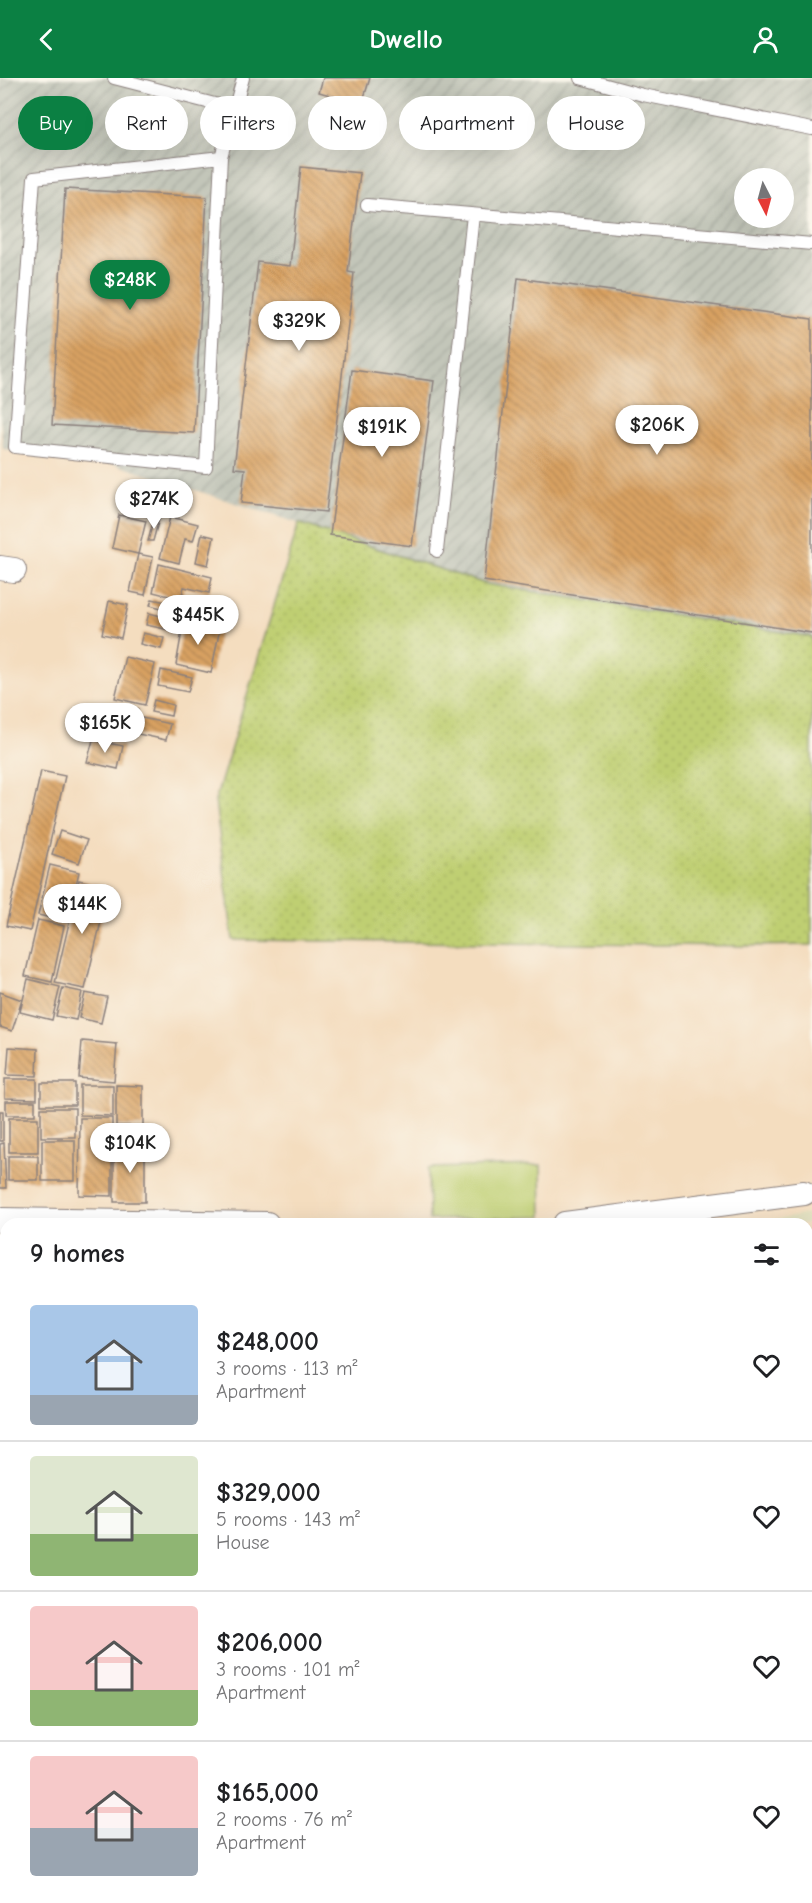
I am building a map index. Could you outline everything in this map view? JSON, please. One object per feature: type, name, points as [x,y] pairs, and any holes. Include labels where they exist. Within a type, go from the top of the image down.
[{"type":"street","points":[[611,1218],[804,1193]]},
{"type":"lane","points":[[114,78],[200,100]]},
{"type":"lane","points":[[238,96],[243,78]]},
{"type":"lane","points":[[580,78],[643,95],[812,129]]},
{"type":"lane","points":[[221,157],[34,178],[15,447],[206,467],[223,150]]},
{"type":"lane","points":[[367,206],[812,244]]},
{"type":"lane","points":[[437,550],[473,215]]},
{"type":"shaded area","points":[[0,78],[812,78],[812,637],[486,584],[105,461],[3,449],[0,417]]},
{"type":"shaded area","points":[[812,1213],[812,1218],[786,1218]]},
{"type":"green space","points":[[299,523],[486,584],[812,637],[812,945],[233,940],[215,801]]},
{"type":"green space","points":[[541,1165],[542,1217],[429,1218],[428,1168]]},
{"type":"building","points":[[323,78],[370,78],[364,96],[333,96],[319,92]]},
{"type":"building","points":[[301,167],[360,173],[348,272],[354,273],[326,512],[241,503],[245,469],[234,468],[258,262],[290,266]]},
{"type":"building","points":[[65,189],[207,197],[194,433],[52,425]]},
{"type":"building","points":[[518,278],[812,319],[812,633],[484,581]]},
{"type":"building","points":[[352,370],[434,381],[412,546],[330,535]]},
{"type":"building","points":[[119,515],[146,521],[138,554],[112,548]]},
{"type":"building","points":[[170,517],[198,524],[193,541],[185,539],[179,563],[160,558]]},
{"type":"building","points":[[154,518],[159,519],[153,541],[148,541]]},
{"type":"building","points":[[202,534],[214,537],[208,565],[196,562]]},
{"type":"building","points":[[138,554],[153,557],[145,595],[130,592]]},
{"type":"building","points":[[159,564],[212,577],[209,593],[184,587],[181,599],[153,592]]},
{"type":"building","points":[[190,596],[207,600],[203,616],[187,613]]},
{"type":"building","points":[[152,599],[171,603],[169,610],[150,605]]},
{"type":"building","points":[[109,601],[128,605],[121,638],[102,634]]},
{"type":"building","points":[[149,613],[173,619],[170,630],[146,625]]},
{"type":"building","points":[[184,620],[220,628],[211,673],[176,665]]},
{"type":"building","points":[[143,633],[164,638],[161,649],[140,644]]},
{"type":"building","points":[[125,657],[155,664],[145,705],[115,698]]},
{"type":"building","points":[[161,670],[192,677],[188,692],[158,686]]},
{"type":"building","points":[[154,700],[173,705],[171,716],[151,712]]},
{"type":"building","points":[[112,703],[138,709],[132,734],[106,728]]},
{"type":"building","points":[[142,718],[170,724],[166,740],[138,734]]},
{"type":"building","points":[[93,740],[123,746],[118,769],[87,762]]},
{"type":"building","points":[[41,771],[65,776],[30,931],[6,926]]},
{"type":"building","points":[[60,831],[87,840],[79,863],[52,854]]},
{"type":"building","points":[[50,865],[79,872],[67,922],[38,915]]},
{"type":"building","points":[[79,880],[109,888],[85,989],[55,983]]},
{"type":"building","points":[[38,920],[64,926],[52,982],[25,976]]},
{"type":"building","points":[[28,979],[60,987],[52,1020],[20,1012]]},
{"type":"building","points":[[63,988],[82,992],[76,1020],[56,1016]]},
{"type":"building","points":[[0,992],[22,1000],[12,1031],[0,1027]]},
{"type":"building","points":[[85,993],[107,997],[101,1023],[79,1018]]},
{"type":"building","points":[[82,1041],[117,1044],[114,1081],[79,1078]]},
{"type":"building","points":[[9,1047],[38,1049],[37,1076],[7,1075]]},
{"type":"building","points":[[5,1079],[37,1079],[37,1099],[5,1098]]},
{"type":"building","points":[[41,1083],[75,1083],[75,1105],[41,1105]]},
{"type":"building","points":[[80,1085],[113,1085],[113,1116],[80,1115]]},
{"type":"building","points":[[116,1085],[143,1086],[143,1126],[116,1126]]},
{"type":"building","points":[[6,1101],[35,1101],[35,1115],[6,1115]]},
{"type":"building","points":[[41,1108],[75,1108],[75,1137],[41,1137]]},
{"type":"building","points":[[0,1111],[3,1111],[3,1141],[0,1141]]},
{"type":"building","points":[[9,1118],[38,1118],[38,1152],[9,1152]]},
{"type":"building","points":[[80,1118],[112,1118],[112,1196],[79,1195]]},
{"type":"building","points":[[42,1140],[75,1140],[75,1181],[42,1181]]},
{"type":"building","points":[[4,1143],[6,1188],[0,1188],[0,1144]]},
{"type":"building","points":[[114,1145],[145,1145],[145,1202],[114,1202]]},
{"type":"building","points":[[8,1156],[38,1156],[38,1180],[8,1180]]}]
